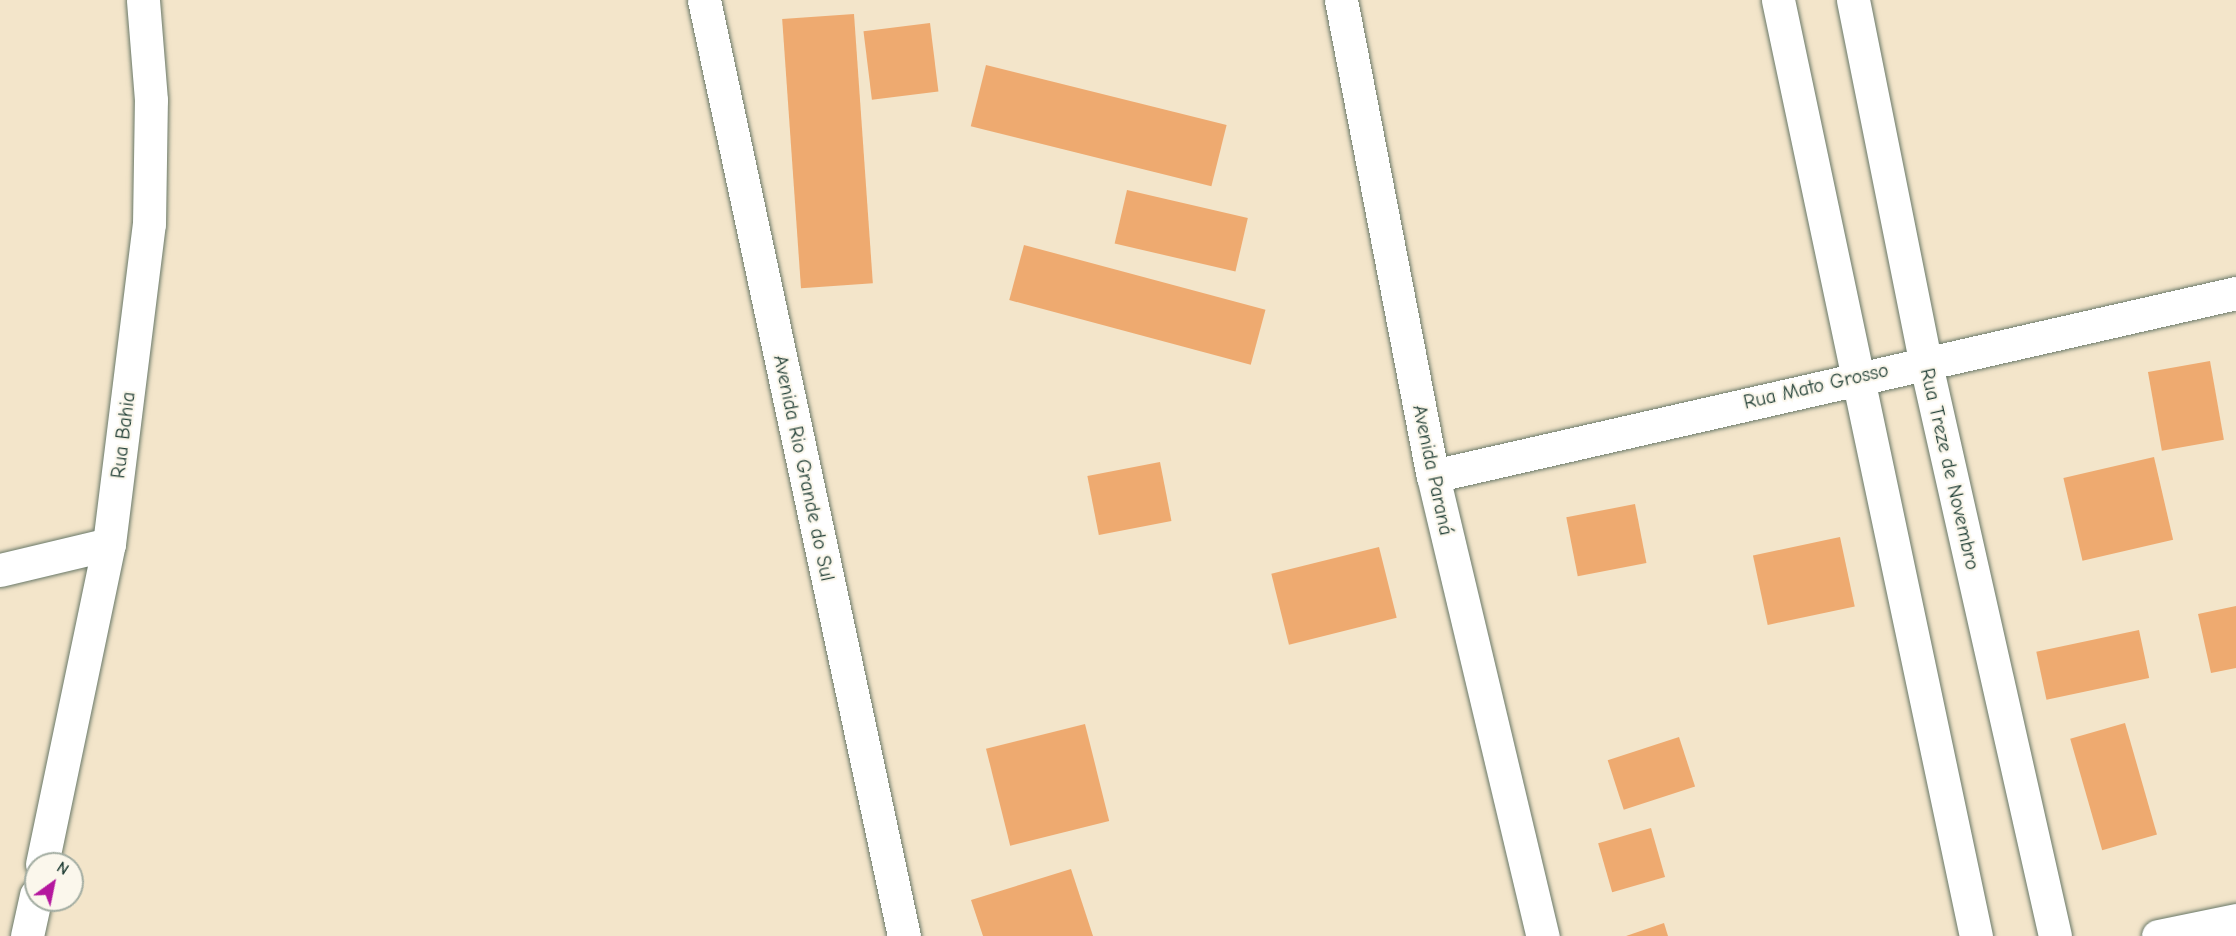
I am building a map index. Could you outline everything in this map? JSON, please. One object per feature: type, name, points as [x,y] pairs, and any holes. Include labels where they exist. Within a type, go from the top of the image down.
[{"type":"street","name":"Rua Bahia","points":[[45,852],[109,544],[149,224],[151,100],[143,0]]},
{"type":"street","name":"Avenida Rio Grande do Sul","points":[[704,0],[904,936]]},
{"type":"street","name":"Avenida Paraná","points":[[1341,0],[1433,476],[1543,936]]},
{"type":"street","points":[[1778,0],[1976,936]]},
{"type":"street","name":"Rua Treze de Novembro","points":[[1853,0],[1925,360],[2055,936]]},
{"type":"street","name":"Rua Mato Grosso","points":[[1433,476],[1925,360],[2236,293]]},
{"type":"street","points":[[0,570],[109,544]]},
{"type":"street","points":[[27,936],[32,912]]},
{"type":"street","points":[[2158,936],[2236,920]]},
{"type":"building","points":[[854,14],[873,283],[801,288],[782,19]]},
{"type":"building","points":[[930,23],[938,91],[872,100],[863,31]]},
{"type":"building","points":[[986,65],[1227,125],[1211,186],[971,126]]},
{"type":"building","points":[[1127,190],[1248,218],[1235,271],[1115,244]]},
{"type":"building","points":[[1024,245],[1265,310],[1251,365],[1009,300]]},
{"type":"building","points":[[2210,361],[2224,440],[2162,451],[2148,372]]},
{"type":"building","points":[[2154,457],[2173,540],[2083,561],[2063,478]]},
{"type":"building","points":[[1160,462],[1171,521],[1099,535],[1087,476]]},
{"type":"building","points":[[1635,504],[1646,563],[1578,576],[1566,517]]},
{"type":"building","points":[[1840,537],[1855,606],[1768,625],[1753,556]]},
{"type":"building","points":[[1379,547],[1397,618],[1289,645],[1271,574]]},
{"type":"building","points":[[2236,606],[2236,668],[2211,673],[2198,614]]},
{"type":"building","points":[[2139,630],[2149,678],[2046,700],[2036,652]]},
{"type":"building","points":[[2125,723],[2157,835],[2102,850],[2070,739]]},
{"type":"building","points":[[1085,724],[1109,821],[1010,846],[986,749]]},
{"type":"building","points":[[1679,737],[1695,786],[1624,810],[1608,760]]},
{"type":"building","points":[[1651,828],[1665,877],[1612,892],[1598,843]]},
{"type":"building","points":[[1071,869],[1093,936],[983,936],[971,900]]},
{"type":"building","points":[[1664,923],[1668,936],[1626,936]]}]
